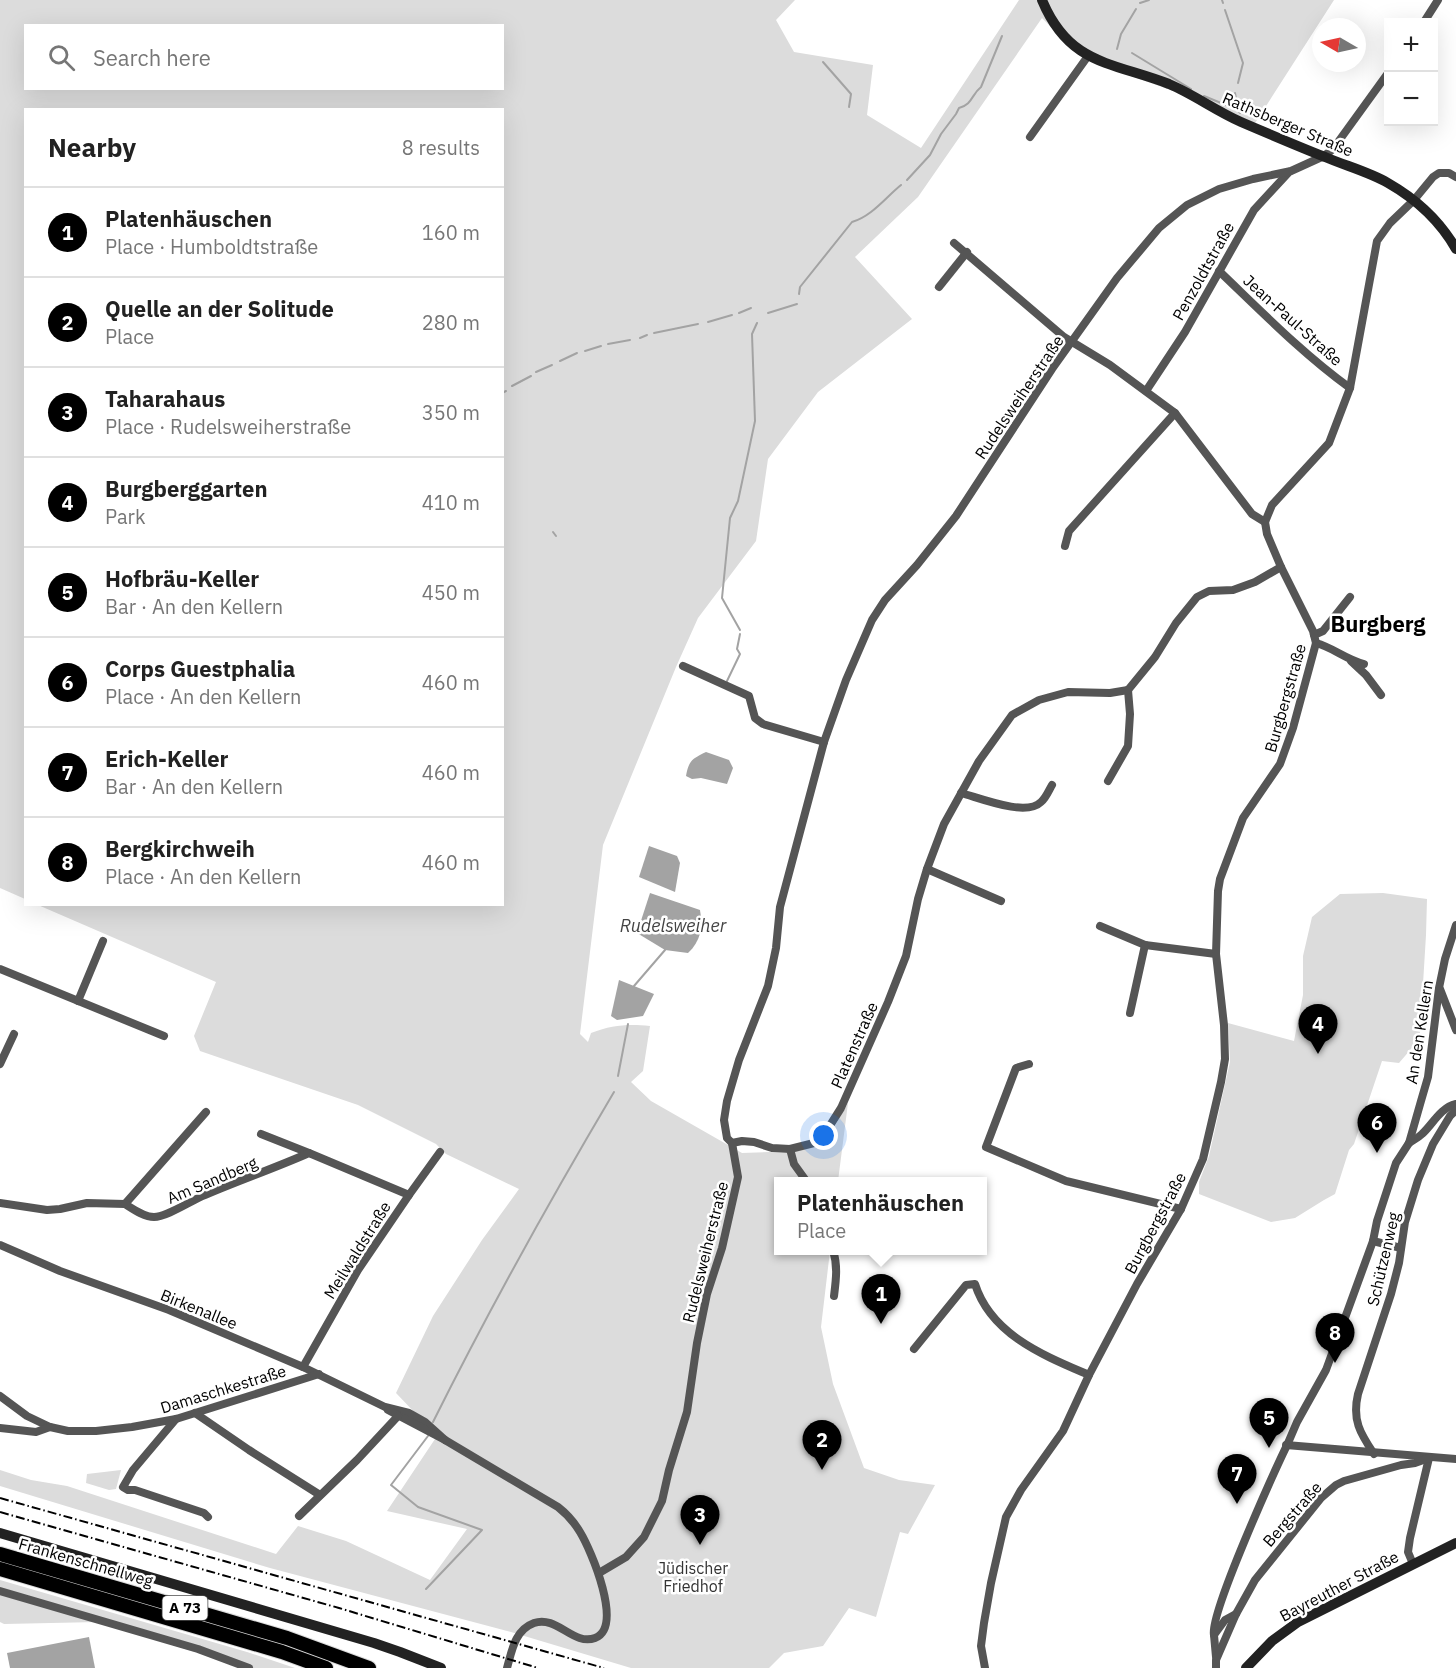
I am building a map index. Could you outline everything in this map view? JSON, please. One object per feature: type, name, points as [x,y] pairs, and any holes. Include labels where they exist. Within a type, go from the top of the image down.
[{"type":"highway","name":"Frankenschnellweg","points":[[0,1554],[287,1638],[369,1668]]},
{"type":"highway","name":"Frankenschnellweg","points":[[0,1569],[236,1638],[326,1668]]},
{"type":"street","name":"Rathsberger Straße","points":[[1042,0],[1052,21],[1076,47],[1088,56],[1170,85],[1232,117],[1388,183],[1414,200],[1432,216],[1456,249]]},
{"type":"street","points":[[1427,18],[1438,0]]},
{"type":"street","points":[[1030,137],[1088,56]]},
{"type":"street","points":[[1324,156],[1333,149],[1384,80]]},
{"type":"street","name":"Rudelsweiherstraße","points":[[599,1574],[626,1557],[644,1537],[662,1501],[687,1412],[707,1294],[722,1248],[738,1177],[732,1143],[727,1138],[724,1120],[727,1101],[768,986],[777,948],[780,907],[824,742],[846,680],[872,620],[885,600],[918,564],[956,516],[1043,382],[1138,252],[1159,228],[1187,205],[1219,189],[1291,171],[1324,156]]},
{"type":"street","name":"Penzoldtstraße","points":[[1146,391],[1185,332],[1254,210],[1291,171]]},
{"type":"street","points":[[954,243],[1072,342],[1110,365],[1175,413],[1252,514],[1265,522],[1272,505],[1329,443],[1350,388],[1377,242],[1390,223],[1414,200],[1433,177],[1439,173],[1449,173],[1456,177]]},
{"type":"street","points":[[939,287],[967,252]]},
{"type":"street","name":"Jean-Paul-Straße","points":[[1219,271],[1286,335],[1350,388]]},
{"type":"street","points":[[1065,546],[1069,531],[1175,413]]},
{"type":"street","name":"Burgbergstraße","points":[[1265,522],[1267,534],[1281,567],[1315,639]]},
{"type":"street","points":[[1108,781],[1128,746],[1130,714],[1128,690],[1155,657],[1176,623],[1197,597],[1209,591],[1233,590],[1255,582],[1281,567]]},
{"type":"street","name":"Burgbergstraße","points":[[985,1668],[981,1646],[984,1623],[1006,1517],[1021,1490],[1063,1431],[1137,1284],[1181,1209],[1206,1152],[1225,1059],[1224,1025],[1216,954],[1220,879],[1243,818],[1280,764],[1293,728],[1315,639],[1350,597]]},
{"type":"street","points":[[1315,639],[1350,660],[1366,675],[1381,695]]},
{"type":"street","points":[[1350,660],[1364,664]]},
{"type":"street","points":[[683,666],[750,696],[755,718],[763,724],[824,742]]},
{"type":"street","name":"Platenstraße","points":[[732,1143],[754,1142],[772,1148],[790,1149],[814,1143],[824,1135],[841,1108],[906,956],[918,898],[944,824],[979,761],[1012,716],[1039,700],[1068,692],[1110,693],[1128,690]]},
{"type":"street","points":[[961,793],[1011,807],[1025,808],[1041,803],[1052,785]]},
{"type":"street","points":[[927,869],[1001,902]]},
{"type":"street","name":"An den Kellern","points":[[1216,1664],[1213,1630],[1215,1618],[1286,1445],[1326,1370],[1373,1241],[1395,1163],[1408,1143],[1428,1077],[1445,959],[1456,925]]},
{"type":"street","points":[[1100,926],[1145,945],[1216,954]]},
{"type":"street","points":[[78,1001],[103,941]]},
{"type":"street","points":[[1130,1013],[1145,945]]},
{"type":"street","points":[[0,969],[164,1036]]},
{"type":"street","points":[[1440,988],[1456,1030]]},
{"type":"street","points":[[0,1064],[14,1034]]},
{"type":"street","points":[[1029,1064],[1016,1068],[986,1147],[1066,1181],[1181,1209]]},
{"type":"street","name":"An den Kellern","points":[[1408,1143],[1423,1133],[1439,1114],[1456,1104]]},
{"type":"street","name":"Schützenweg","points":[[1374,1454],[1363,1437],[1356,1417],[1362,1379],[1391,1294],[1399,1263],[1405,1222],[1425,1160],[1442,1128],[1456,1110]]},
{"type":"street","name":"Am Sandberg","points":[[125,1204],[206,1112]]},
{"type":"street","name":"Am Sandberg","points":[[261,1134],[409,1195]]},
{"type":"street","points":[[790,1149],[794,1164],[803,1177]]},
{"type":"street","name":"Meilwaldstraße","points":[[303,1367],[358,1270],[440,1152]]},
{"type":"street","name":"Am Sandberg","points":[[0,1203],[47,1210],[87,1203],[125,1204],[147,1216],[155,1217],[165,1215],[205,1195],[262,1174],[309,1153]]},
{"type":"street","points":[[1373,1241],[1401,1248]]},
{"type":"street","name":"Birkenallee","points":[[0,1245],[60,1271],[169,1310],[319,1374],[445,1440]]},
{"type":"street","points":[[834,1255],[837,1274],[834,1296]]},
{"type":"street","points":[[914,1348],[966,1285],[975,1284],[986,1308],[1005,1329],[1024,1344],[1089,1376]]},
{"type":"street","name":"Damaschkestraße","points":[[0,1396],[27,1416],[50,1427],[68,1431],[96,1431],[176,1419],[319,1374]]},
{"type":"street","name":"Birkenallee","points":[[385,1407],[409,1413],[421,1419],[445,1440]]},
{"type":"street","points":[[195,1413],[320,1495]]},
{"type":"street","points":[[299,1516],[357,1460],[398,1416]]},
{"type":"street","points":[[176,1419],[133,1470],[123,1487],[204,1513],[208,1517]]},
{"type":"street","points":[[0,1428],[36,1432],[50,1427]]},
{"type":"street","points":[[445,1440],[565,1513],[580,1532],[599,1574],[607,1613],[606,1626],[601,1634],[586,1639],[573,1635],[552,1623],[538,1621],[532,1623],[519,1634],[507,1668]]},
{"type":"street","name":"Bergstraße","points":[[1286,1445],[1456,1459]]},
{"type":"street","points":[[1413,1564],[1408,1552],[1410,1538],[1429,1458]]},
{"type":"street","name":"Bergstraße","points":[[1236,1614],[1255,1580],[1321,1498],[1336,1485],[1429,1458]]},
{"type":"street","points":[[0,1533],[374,1643],[441,1668]]},
{"type":"street","name":"Bayreuther Straße","points":[[1246,1668],[1266,1646],[1298,1622],[1456,1544]]},
{"type":"street","points":[[0,1591],[198,1649],[249,1668]]},
{"type":"street","points":[[1214,1635],[1225,1620],[1236,1614]]},
{"type":"street","points":[[1216,1664],[1236,1614]]},
{"type":"green space","name":"Jüdischer Friedhof","points":[[0,0],[795,0],[776,20],[794,52],[873,65],[867,115],[921,148],[1019,0],[1334,0],[1322,18],[1312,18],[1312,34],[1250,131],[1182,94],[1131,76],[1055,31],[1042,18],[918,197],[855,257],[912,319],[818,392],[768,459],[756,541],[698,618],[603,845],[580,1034],[588,1042],[591,1033],[606,1028],[627,1025],[650,1026],[643,1071],[631,1082],[651,1101],[742,1153],[788,1153],[813,1147],[832,1131],[848,1103],[839,1177],[774,1177],[774,1255],[830,1255],[821,1327],[833,1384],[864,1468],[899,1480],[935,1485],[908,1534],[900,1532],[876,1617],[849,1608],[823,1646],[784,1653],[769,1668],[631,1668],[511,1632],[270,1568],[0,1486],[0,1470],[31,1480],[67,1486],[276,1554],[298,1526],[346,1541],[430,1580],[467,1529],[387,1511],[437,1436],[396,1393],[433,1316],[482,1240],[519,1189],[446,1154],[436,1144],[358,1105],[200,1051],[194,1036],[216,982],[40,906],[504,906],[504,108],[24,108],[24,899],[0,888]]},
{"type":"green space","points":[[1383,893],[1427,899],[1420,1033],[1411,1049],[1399,1063],[1382,1061],[1335,1194],[1295,1218],[1271,1222],[1199,1194],[1199,1182],[1209,1156],[1230,1062],[1228,1023],[1294,1041],[1303,995],[1303,956],[1312,917],[1340,894]]},
{"type":"green space","points":[[121,1470],[116,1489],[109,1490],[86,1483],[87,1474]]},
{"type":"green space","points":[[0,1580],[295,1668],[240,1668],[98,1622],[4,1624],[0,1622]]},
{"type":"water","points":[[706,752],[729,760],[733,768],[727,784],[686,776],[688,766],[692,761]]},
{"type":"water","points":[[649,846],[677,856],[680,863],[675,892],[639,877]]},
{"type":"water","name":"Rudelsweiher","points":[[650,893],[700,910],[700,933],[696,944],[688,953],[665,950],[637,933]]},
{"type":"water","points":[[619,980],[654,994],[643,1016],[617,1020],[611,1016]]},
{"type":"water","points":[[89,1637],[95,1668],[10,1668],[7,1653]]},
{"type":"waterway","points":[[1140,3],[1149,0]]},
{"type":"waterway","points":[[1117,49],[1121,34],[1136,9]]},
{"type":"waterway","points":[[1225,10],[1243,63],[1238,83]]},
{"type":"waterway","points":[[907,180],[930,155],[959,108],[967,104],[981,87],[1002,36]]},
{"type":"waterway","points":[[1132,53],[1191,89]]},
{"type":"waterway","points":[[823,62],[851,94],[849,107]]},
{"type":"waterway","points":[[1235,93],[1238,110]]},
{"type":"waterway","points":[[1204,96],[1238,110],[1240,113]]},
{"type":"waterway","points":[[799,294],[800,287],[852,222],[872,211],[901,185]]},
{"type":"waterway","points":[[768,313],[797,304]]},
{"type":"waterway","points":[[739,313],[751,308]]},
{"type":"waterway","points":[[708,322],[732,315]]},
{"type":"waterway","points":[[740,630],[722,598],[730,518],[738,501],[755,421],[752,334],[757,323]]},
{"type":"waterway","points":[[654,333],[698,324]]},
{"type":"waterway","points":[[640,338],[647,335]]},
{"type":"waterway","points":[[608,344],[630,340]]},
{"type":"waterway","points":[[585,351],[601,346]]},
{"type":"waterway","points":[[560,361],[577,353]]},
{"type":"waterway","points":[[536,372],[552,365]]},
{"type":"waterway","points":[[512,386],[531,376]]},
{"type":"waterway","points":[[553,532],[556,536]]},
{"type":"waterway","points":[[727,681],[740,654],[737,649],[740,634]]},
{"type":"waterway","points":[[634,986],[665,950]]},
{"type":"waterway","points":[[618,1076],[628,1024]]},
{"type":"waterway","points":[[433,1422],[476,1338],[614,1092]]},
{"type":"waterway","points":[[426,1589],[482,1530],[418,1507],[391,1485],[428,1436]]},
{"type":"railway","points":[[0,1498],[604,1668]]},
{"type":"railway","points":[[0,1512],[339,1608],[538,1668]]},
{"type":"place","name":"Burgberggarten","points":[[1318,1054]]},
{"type":"place","name":"Corps Guestphalia","points":[[1377,1153]]},
{"type":"place","name":"Platenhäuschen","points":[[881,1324]]},
{"type":"place","name":"Bergkirchweih","points":[[1335,1363]]},
{"type":"place","name":"Hofbräu-Keller","points":[[1269,1448]]},
{"type":"place","name":"Quelle an der Solitude","points":[[822,1470]]},
{"type":"place","name":"Erich-Keller","points":[[1237,1504]]},
{"type":"place","name":"Taharahaus","points":[[700,1545]]},
{"type":"district","name":"Burgberg","points":[[1378,624]]}]
